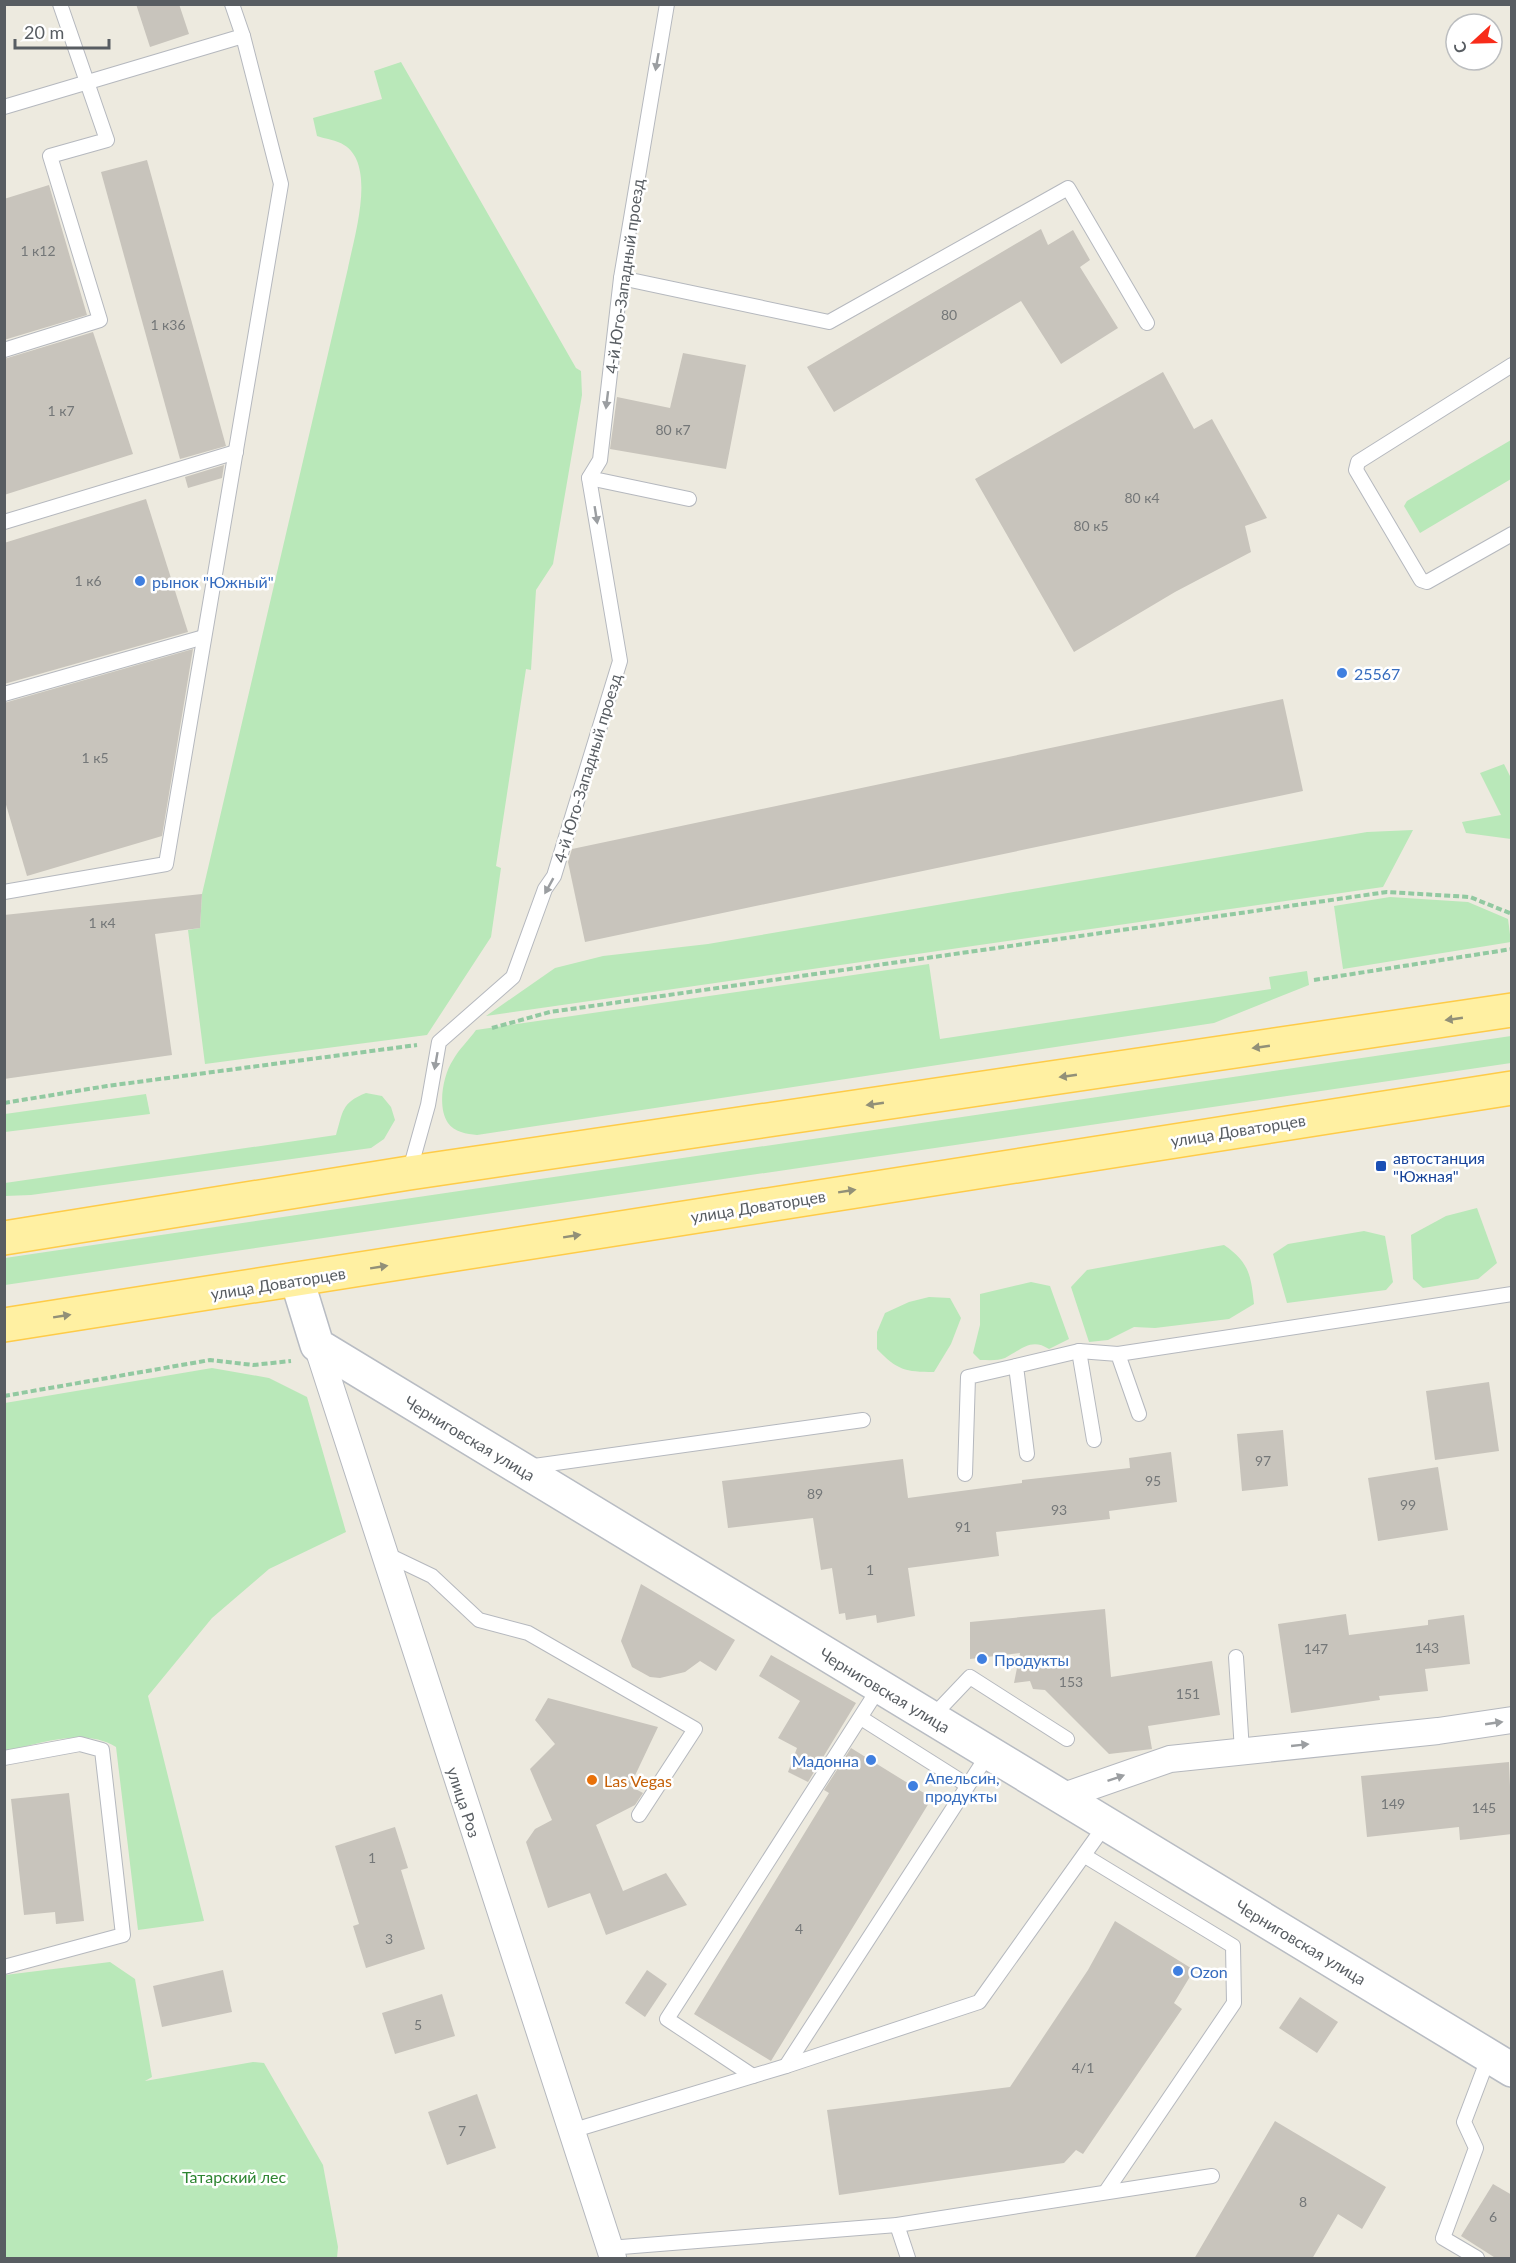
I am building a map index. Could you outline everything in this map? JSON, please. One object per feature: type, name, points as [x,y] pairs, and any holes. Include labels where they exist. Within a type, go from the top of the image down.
[{"type":"main road","points":[[4,1238],[409,1173],[1512,1010]]},
{"type":"main road","name":"улица Доваторцев","points":[[4,1325],[1052,1158],[1512,1088]]},
{"type":"street","points":[[297,1280],[319,1351]]},
{"type":"street","name":"Черниговская улица","points":[[319,1351],[519,1468],[1500,2063]]},
{"type":"street","name":"улица Роз","points":[[319,1351],[611,2254]]},
{"type":"street","points":[[1061,1797],[1170,1759],[1512,1720]]},
{"type":"lane","points":[[4,350],[100,320],[50,156],[106,140],[60,4]]},
{"type":"lane","points":[[4,892],[166,864],[281,184],[243,36],[232,4]]},
{"type":"lane","name":"4-й Юго-Западный проезд","points":[[439,1042],[513,977],[545,889],[554,876],[620,661],[589,478],[600,460],[621,278],[667,4]]},
{"type":"lane","points":[[4,107],[243,36]]},
{"type":"lane","points":[[621,278],[829,322],[1068,188],[1147,323]]},
{"type":"lane","points":[[1512,365],[1358,462],[1356,470],[1420,580],[1427,582],[1512,534]]},
{"type":"lane","points":[[4,522],[236,452]]},
{"type":"lane","points":[[589,478],[689,499]]},
{"type":"lane","points":[[4,694],[204,637]]},
{"type":"lane","points":[[409,1173],[428,1105],[439,1042]]},
{"type":"lane","points":[[965,1474],[968,1377],[1079,1351],[1118,1353],[1512,1294]]},
{"type":"lane","points":[[1079,1351],[1094,1440]]},
{"type":"lane","points":[[1118,1353],[1139,1414]]},
{"type":"lane","points":[[1016,1366],[1027,1454]]},
{"type":"lane","points":[[519,1468],[863,1420]]},
{"type":"lane","points":[[384,1553],[432,1576],[479,1620],[528,1633],[695,1729],[639,1815]]},
{"type":"lane","points":[[1236,1657],[1242,1751]]},
{"type":"lane","points":[[931,1718],[970,1677],[1067,1739]]},
{"type":"lane","points":[[753,2076],[667,2019],[879,1688]]},
{"type":"lane","points":[[861,1718],[967,1785]]},
{"type":"lane","points":[[4,1758],[80,1744],[102,1750],[123,1935],[4,1967]]},
{"type":"lane","points":[[786,2066],[989,1753]]},
{"type":"lane","points":[[571,2131],[786,2066],[979,2002],[1106,1824]]},
{"type":"lane","points":[[1085,1856],[1233,1946],[1234,2003],[1107,2190]]},
{"type":"lane","points":[[1477,2259],[1443,2238],[1476,2148],[1464,2122],[1500,2063]]},
{"type":"lane","points":[[611,2254],[897,2225],[1107,2190],[1212,2176]]},
{"type":"lane","points":[[897,2225],[908,2259]]},
{"type":"path","points":[[4,1103],[106,1086],[439,1042],[550,1012],[1387,892],[1470,897],[1512,914]]},
{"type":"path","points":[[1314,980],[1512,950]]},
{"type":"path","points":[[4,1396],[210,1360],[253,1365],[319,1351]]},
{"type":"green space","points":[[401,62],[576,368],[581,371],[582,395],[553,564],[536,590],[531,670],[526,669],[496,866],[501,868],[491,937],[427,1035],[205,1064],[188,930],[200,928],[202,894],[348,268],[361,202],[359,168],[354,155],[341,143],[317,136],[313,118],[382,99],[374,71]]},
{"type":"green space","points":[[1511,440],[1511,479],[1420,533],[1404,506],[1407,501]]},
{"type":"green space","points":[[1504,764],[1511,778],[1511,839],[1466,833],[1462,822],[1501,815],[1480,773]]},
{"type":"green space","points":[[1413,830],[1383,887],[486,1016],[555,968],[603,956],[708,944],[1367,832]]},
{"type":"green space","points":[[1390,897],[1468,902],[1508,919],[1511,942],[1343,969],[1334,906]]},
{"type":"green space","points":[[929,964],[940,1039],[1271,989],[1269,977],[1307,971],[1309,985],[1214,1023],[477,1135],[454,1129],[445,1116],[442,1100],[446,1074],[455,1056],[476,1030]]},
{"type":"green space","points":[[1511,1036],[1511,1063],[5,1285],[5,1258]]},
{"type":"green space","points":[[366,1093],[382,1096],[391,1107],[395,1120],[384,1139],[371,1148],[31,1195],[5,1196],[5,1183],[336,1135],[344,1109]]},
{"type":"green space","points":[[146,1094],[150,1114],[5,1132],[5,1114]]},
{"type":"green space","points":[[1477,1208],[1497,1263],[1478,1279],[1423,1288],[1413,1279],[1411,1235],[1446,1216]]},
{"type":"green space","points":[[1364,1231],[1385,1236],[1393,1282],[1386,1290],[1287,1303],[1273,1254],[1288,1244]]},
{"type":"green space","points":[[1224,1245],[1244,1263],[1252,1285],[1254,1304],[1229,1319],[1155,1328],[1134,1327],[1108,1340],[1089,1342],[1071,1287],[1087,1270]]},
{"type":"green space","points":[[1031,1282],[1050,1286],[1069,1339],[1049,1349],[1031,1344],[1002,1359],[980,1360],[973,1353],[980,1325],[980,1294]]},
{"type":"green space","points":[[929,1297],[950,1298],[961,1318],[951,1344],[934,1372],[908,1370],[896,1366],[877,1349],[877,1332],[885,1313],[909,1302]]},
{"type":"green space","points":[[212,1368],[269,1378],[307,1397],[346,1532],[269,1569],[212,1618],[148,1696],[204,1921],[138,1930],[116,1747],[90,1738],[76,1738],[47,1741],[5,1751],[5,1403]]},
{"type":"green space","name":"Татарский лес","points":[[110,1962],[135,1979],[152,2077],[145,2081],[253,2062],[264,2063],[323,2165],[338,2247],[337,2258],[5,2258],[5,1975]]},
{"type":"building","points":[[136,4],[179,4],[189,34],[150,47]]},
{"type":"building","points":[[147,160],[226,446],[180,459],[101,172]]},
{"type":"building","points":[[49,185],[87,315],[4,340],[4,199]]},
{"type":"building","points":[[1041,229],[1048,245],[1073,230],[1090,260],[1080,267],[1118,328],[1061,364],[1021,301],[834,412],[807,367]]},
{"type":"building","points":[[93,332],[133,454],[4,495],[4,359]]},
{"type":"building","points":[[683,353],[746,365],[726,469],[610,449],[617,397],[670,408]]},
{"type":"building","points":[[1163,372],[1194,429],[1212,419],[1267,518],[1245,526],[1251,552],[1175,592],[1074,652],[975,479]]},
{"type":"building","points":[[224,465],[222,478],[188,488],[185,477]]},
{"type":"building","points":[[146,499],[188,632],[4,684],[4,543]]},
{"type":"building","points":[[193,649],[162,836],[27,876],[4,798],[4,703]]},
{"type":"building","points":[[1283,699],[1303,791],[585,942],[568,862],[572,849]]},
{"type":"building","points":[[202,894],[200,928],[155,934],[172,1055],[4,1079],[4,915]]},
{"type":"building","points":[[1489,1382],[1499,1451],[1435,1460],[1426,1391]]},
{"type":"building","points":[[1283,1430],[1288,1486],[1242,1491],[1237,1434]]},
{"type":"building","points":[[1171,1452],[1177,1502],[1109,1511],[1110,1519],[996,1532],[999,1556],[908,1568],[915,1616],[877,1623],[876,1615],[846,1620],[845,1613],[839,1614],[832,1568],[821,1570],[813,1518],[728,1528],[722,1481],[903,1459],[908,1498],[1022,1483],[1022,1480],[1130,1468],[1129,1458]]},
{"type":"building","points":[[1438,1467],[1448,1530],[1378,1541],[1368,1478]]},
{"type":"building","points":[[641,1584],[735,1640],[716,1671],[700,1661],[685,1672],[660,1678],[650,1677],[632,1667],[621,1641]]},
{"type":"building","points":[[1105,1609],[1111,1677],[1212,1661],[1220,1715],[1148,1726],[1152,1749],[1109,1754],[1045,1690],[1033,1689],[1030,1681],[1014,1683],[1020,1653],[970,1659],[970,1622]]},
{"type":"building","points":[[1346,1614],[1349,1635],[1428,1625],[1428,1620],[1464,1615],[1470,1664],[1425,1669],[1428,1691],[1379,1696],[1380,1700],[1291,1713],[1278,1624]]},
{"type":"building","points":[[771,1655],[856,1703],[808,1782],[788,1772],[797,1748],[778,1738],[800,1701],[759,1676]]},
{"type":"building","points":[[548,1698],[658,1727],[630,1786],[643,1793],[635,1805],[596,1825],[623,1891],[666,1873],[687,1905],[606,1935],[590,1893],[548,1908],[526,1842],[535,1829],[552,1820],[530,1769],[555,1744],[535,1720]]},
{"type":"building","points":[[851,1748],[932,1798],[771,2061],[694,2014],[829,1793],[824,1790]]},
{"type":"building","points":[[1509,1762],[1512,1834],[1460,1840],[1459,1827],[1367,1837],[1361,1776]]},
{"type":"building","points":[[69,1793],[84,1921],[56,1924],[55,1912],[24,1915],[11,1799]]},
{"type":"building","points":[[395,1827],[408,1868],[401,1870],[425,1949],[366,1968],[353,1926],[359,1924],[335,1846]]},
{"type":"building","points":[[1115,1921],[1194,1970],[1174,2003],[1182,2009],[1083,2154],[1076,2150],[1064,2163],[839,2195],[827,2110],[1010,2087],[1088,1970]]},
{"type":"building","points":[[223,1970],[232,2012],[162,2027],[153,1986]]},
{"type":"building","points":[[647,1970],[667,1984],[645,2017],[625,2003]]},
{"type":"building","points":[[442,1994],[455,2036],[395,2054],[382,2013]]},
{"type":"building","points":[[1300,1997],[1338,2022],[1317,2053],[1279,2028]]},
{"type":"building","points":[[477,2094],[496,2148],[447,2165],[428,2112]]},
{"type":"building","points":[[1275,2121],[1386,2187],[1362,2229],[1338,2214],[1312,2259],[1194,2259]]},
{"type":"building","points":[[1493,2184],[1512,2195],[1512,2259],[1497,2259],[1461,2236]]},
{"type":"place","name":"рынок \"Южный\"","points":[[140,581]]},
{"type":"place","name":"25567","points":[[1342,673]]},
{"type":"place","name":"автостанция \"Южная\"","points":[[1381,1166]]},
{"type":"place","name":"Продукты","points":[[982,1659]]},
{"type":"place","name":"Мадонна","points":[[871,1760]]},
{"type":"place","name":"Las Vegas","points":[[592,1780]]},
{"type":"place","name":"Апельсин, продукты","points":[[913,1786]]},
{"type":"place","name":"Ozon","points":[[1178,1971]]}]
